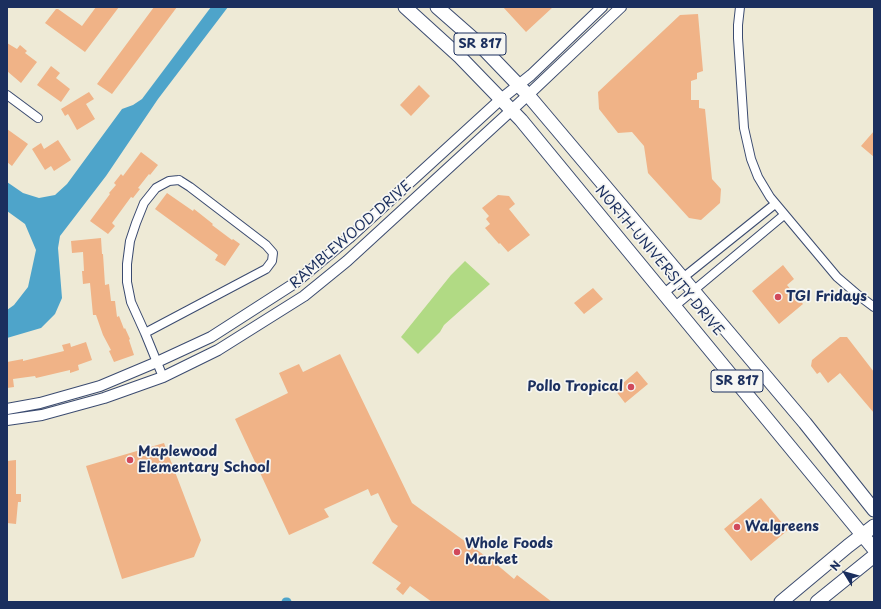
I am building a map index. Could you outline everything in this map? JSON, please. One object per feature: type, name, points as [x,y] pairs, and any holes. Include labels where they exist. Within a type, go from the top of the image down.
[{"type":"main road","name":"NORTH UNIVERSITY DRIVE","points":[[405,7],[460,57],[512,110],[874,549]]},
{"type":"main road","name":"NORTH UNIVERSITY DRIVE","points":[[437,7],[478,43],[528,95],[805,423],[874,510]]},
{"type":"main road","points":[[781,602],[862,534],[874,526]]},
{"type":"main road","points":[[817,602],[874,556]]},
{"type":"street","name":"RAMBLEWOOD DRIVE","points":[[7,409],[40,403],[100,386],[157,362],[211,337],[295,283],[349,238],[519,85],[602,7]]},
{"type":"street","name":"RAMBLEWOOD DRIVE","points":[[7,420],[42,415],[96,400],[163,376],[218,350],[304,296],[347,261],[512,110],[621,7]]},
{"type":"street","points":[[740,7],[738,38],[744,128],[750,159],[758,177],[775,204],[837,277],[858,296],[874,307]]},
{"type":"street","points":[[7,95],[38,118]]},
{"type":"street","points":[[145,333],[266,269],[272,261],[272,253],[266,245],[190,187],[178,180],[168,181],[156,188],[144,203],[130,241],[128,264],[127,282],[131,302],[163,376]]},
{"type":"street","points":[[664,293],[775,204]]},
{"type":"street","points":[[675,306],[784,215]]},
{"type":"green space","points":[[465,261],[490,284],[444,325],[440,332],[418,354],[401,337],[451,275]]},
{"type":"water","points":[[211,7],[228,7],[158,99],[106,176],[60,236],[58,248],[62,298],[55,314],[41,328],[7,338],[7,310],[14,305],[28,287],[36,250],[25,224],[7,211],[7,182],[23,193],[39,198],[55,195],[67,184],[122,109],[133,105],[142,99]]},
{"type":"building","points":[[96,7],[119,7],[85,52],[45,23],[56,9],[58,9],[82,26]]},
{"type":"building","points":[[154,7],[177,7],[112,94],[97,84]]},
{"type":"building","points":[[503,7],[553,7],[526,32]]},
{"type":"building","points":[[698,14],[703,71],[697,73],[697,79],[691,81],[691,100],[699,100],[699,108],[705,109],[712,179],[721,189],[720,203],[701,220],[689,218],[648,173],[644,146],[632,132],[618,133],[599,109],[598,92],[680,15]]},
{"type":"building","points":[[7,43],[17,49],[20,45],[27,51],[25,53],[37,62],[21,83],[7,71]]},
{"type":"building","points":[[51,66],[60,73],[56,78],[70,89],[61,102],[37,85]]},
{"type":"building","points":[[419,85],[430,96],[411,116],[400,105]]},
{"type":"building","points":[[89,92],[94,99],[86,104],[95,119],[77,130],[68,114],[65,116],[61,109]]},
{"type":"building","points":[[7,129],[28,144],[12,166],[7,162]]},
{"type":"building","points":[[874,131],[874,157],[861,146]]},
{"type":"building","points":[[58,140],[71,160],[54,171],[51,166],[45,170],[32,149],[41,143],[44,149]]},
{"type":"building","points":[[141,152],[158,165],[150,175],[149,174],[138,188],[140,189],[133,198],[131,197],[112,223],[115,226],[108,234],[90,221],[116,185],[114,183],[121,174],[123,176]]},
{"type":"building","points":[[167,193],[193,211],[194,209],[213,224],[212,225],[240,244],[225,266],[215,260],[218,255],[155,209]]},
{"type":"building","points":[[498,195],[509,196],[515,204],[509,209],[530,235],[508,252],[485,228],[490,224],[486,219],[489,216],[482,208]]},
{"type":"building","points":[[101,238],[105,285],[109,284],[111,301],[115,301],[117,317],[119,316],[130,339],[129,340],[134,355],[114,362],[109,351],[111,350],[103,335],[96,315],[93,315],[90,283],[83,284],[83,252],[72,253],[71,241]]},
{"type":"building","name":"TGI Fridays","points":[[783,265],[794,279],[787,285],[803,304],[779,324],[752,291]]},
{"type":"building","points":[[593,288],[603,299],[584,314],[574,303]]},
{"type":"building","points":[[840,337],[847,337],[874,372],[874,413],[840,373],[828,383],[820,372],[817,374],[811,366],[812,360]]},
{"type":"building","points":[[86,342],[92,360],[78,365],[79,370],[70,373],[70,370],[36,378],[35,376],[13,379],[14,387],[7,388],[7,362],[23,359],[23,361],[64,351],[62,345],[70,343],[71,347]]},
{"type":"building","points":[[340,354],[412,503],[495,563],[514,579],[517,575],[552,602],[432,602],[410,586],[403,595],[396,589],[401,583],[372,563],[398,526],[392,522],[378,493],[371,496],[368,489],[324,509],[329,517],[289,535],[235,419],[288,393],[279,373],[299,364],[303,372]]},
{"type":"building","name":"Pollo Tropical","points":[[637,371],[648,384],[625,403],[615,390]]},
{"type":"building","points":[[164,443],[201,540],[194,557],[122,579],[86,466]]},
{"type":"building","points":[[16,460],[16,494],[21,494],[21,502],[18,502],[16,524],[7,523],[7,461]]},
{"type":"building","name":"Walgreens","points":[[761,498],[788,530],[751,561],[724,529]]},
{"type":"place","name":"TGI Fridays","points":[[778,297]]},
{"type":"place","name":"Pollo Tropical","points":[[631,387]]},
{"type":"place","name":"Maplewood Elementary School","points":[[130,460]]},
{"type":"place","name":"Walgreens","points":[[737,527]]},
{"type":"place","name":"Whole Foods Market","points":[[457,552]]}]
